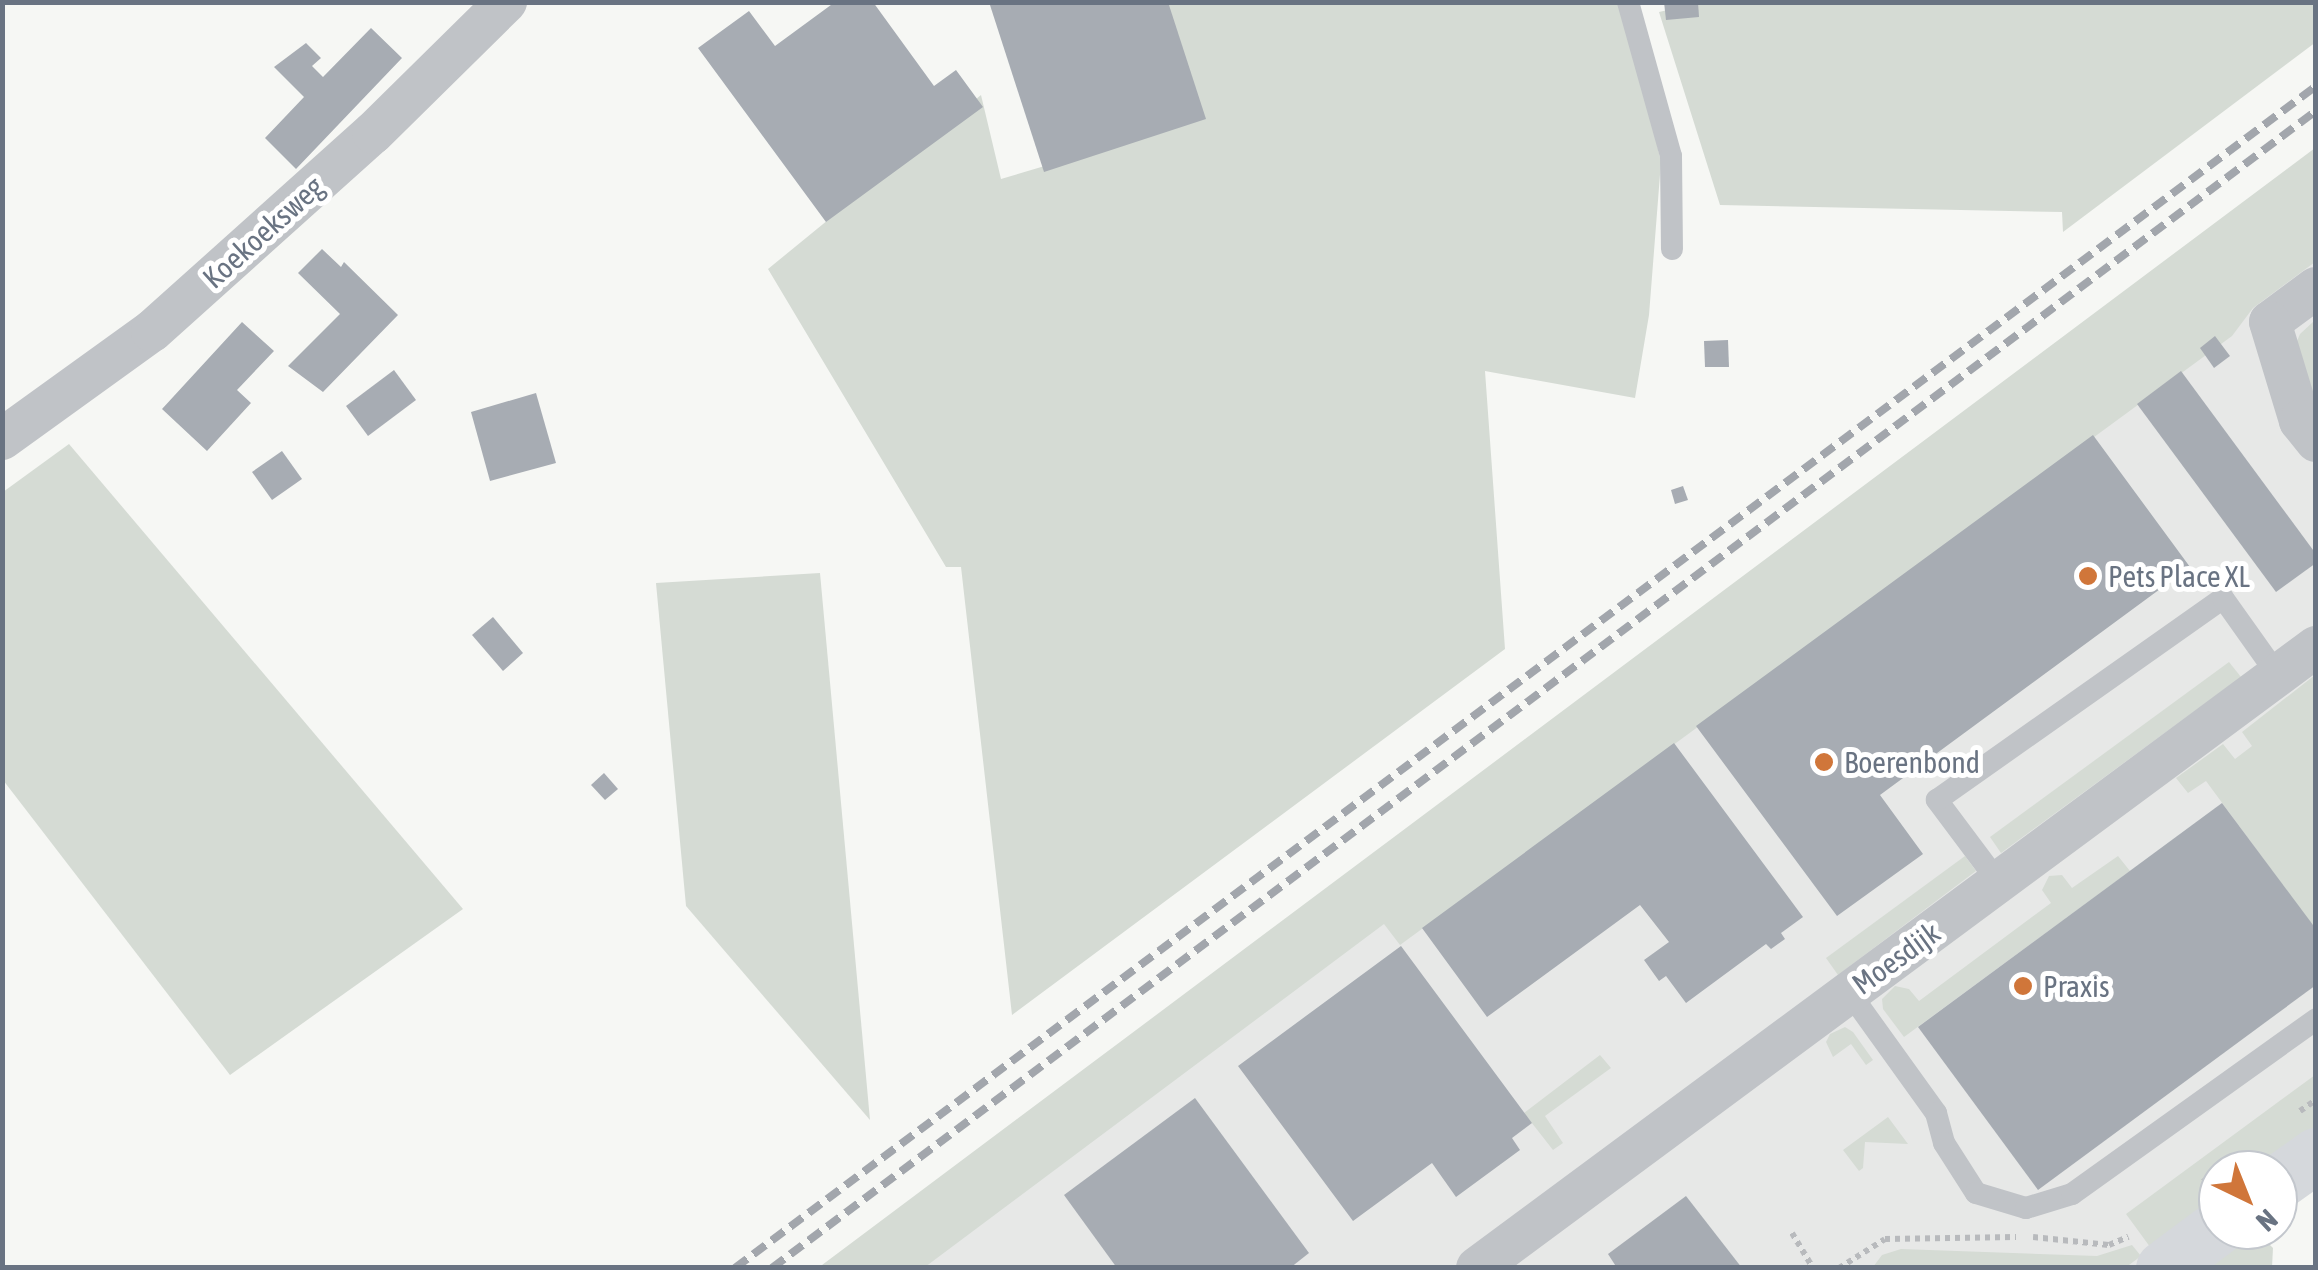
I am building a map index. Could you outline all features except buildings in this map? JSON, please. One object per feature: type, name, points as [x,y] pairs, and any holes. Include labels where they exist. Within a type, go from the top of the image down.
[{"type":"main road","points":[[2163,1268],[2198,1242]]},
{"type":"street","name":"Koekoeksweg","points":[[2,439],[152,331],[373,134],[506,2]]},
{"type":"street","points":[[2316,288],[2270,322],[2300,421],[2316,441]]},
{"type":"street","name":"Moesdijk","points":[[1476,1268],[2316,647]]},
{"type":"lane","points":[[1628,2],[1672,156],[1672,249]]},
{"type":"lane","points":[[2000,882],[1937,800],[2224,598],[2277,674]]},
{"type":"lane","points":[[1849,992],[1936,1113],[1944,1142],[1976,1193],[2026,1208],[2072,1194],[2316,1020]]},
{"type":"path","points":[[1792,1233],[1812,1268]]},
{"type":"shaded area","points":[[1703,2],[2315,2],[2316,42],[2063,232],[2062,212],[1720,205],[1659,12]]},
{"type":"shaded area","points":[[1166,3],[1625,3],[1661,162],[1649,315],[1635,398],[1485,371],[1505,649],[1012,1015],[961,567],[946,567],[768,269],[981,95],[1001,179],[1203,119]]},
{"type":"shaded area","points":[[2315,148],[2315,262],[2253,308],[2232,336],[1400,945],[1384,924],[925,1267],[818,1268]]},
{"type":"shaded area","points":[[2315,227],[2315,1178],[2298,1174],[2298,1150],[2198,1150],[2198,1237],[2189,1267],[904,1268]]},
{"type":"shaded area","points":[[2314,321],[2315,399],[2292,353],[2300,334]]},
{"type":"shaded area","points":[[69,444],[463,909],[230,1075],[3,780],[3,492]]},
{"type":"shaded area","points":[[820,573],[870,1120],[686,906],[656,583]]},
{"type":"shaded area","points":[[2229,662],[2241,677],[2001,853],[1990,837]]},
{"type":"shaded area","points":[[2315,675],[2315,929],[2206,781],[2188,793],[2176,778],[2223,744],[2235,759],[2252,746],[2242,732]]},
{"type":"shaded area","points":[[1965,856],[1976,871],[1838,975],[1826,958]]},
{"type":"shaded area","points":[[2118,856],[2130,871],[1904,1037],[1883,1009],[1882,999],[1895,986],[1909,989],[1919,1001],[2051,903],[2042,890],[2049,876],[2062,875],[2072,888]]},
{"type":"shaded area","points":[[1845,1027],[1873,1060],[1866,1065],[1851,1044],[1833,1057],[1826,1042],[1830,1034]]},
{"type":"shaded area","points":[[1600,1055],[1611,1068],[1545,1116],[1563,1143],[1553,1150],[1524,1113]]},
{"type":"shaded area","points":[[2315,1075],[2315,1129],[2287,1150],[2213,1150]]},
{"type":"shaded area","points":[[1888,1117],[1908,1144],[1865,1142],[1863,1168],[1859,1171],[1843,1150]]},
{"type":"shaded area","points":[[2198,1161],[2198,1217],[2153,1251],[2126,1214]]},
{"type":"shaded area","points":[[2132,1245],[2141,1256],[2125,1268],[1873,1267],[1882,1255],[1901,1249],[2097,1256]]},
{"type":"shaded area","points":[[2224,1250],[2273,1250],[2272,1267],[2200,1268]]},
{"type":"railway","points":[[735,1268],[2316,86]]},
{"type":"railway","points":[[772,1268],[2316,111]]},
{"type":"place","name":"Pets Place XL","points":[[2088,576]]},
{"type":"place","name":"Boerenbond","points":[[1824,762]]},
{"type":"place","name":"Praxis","points":[[2023,986]]}]
